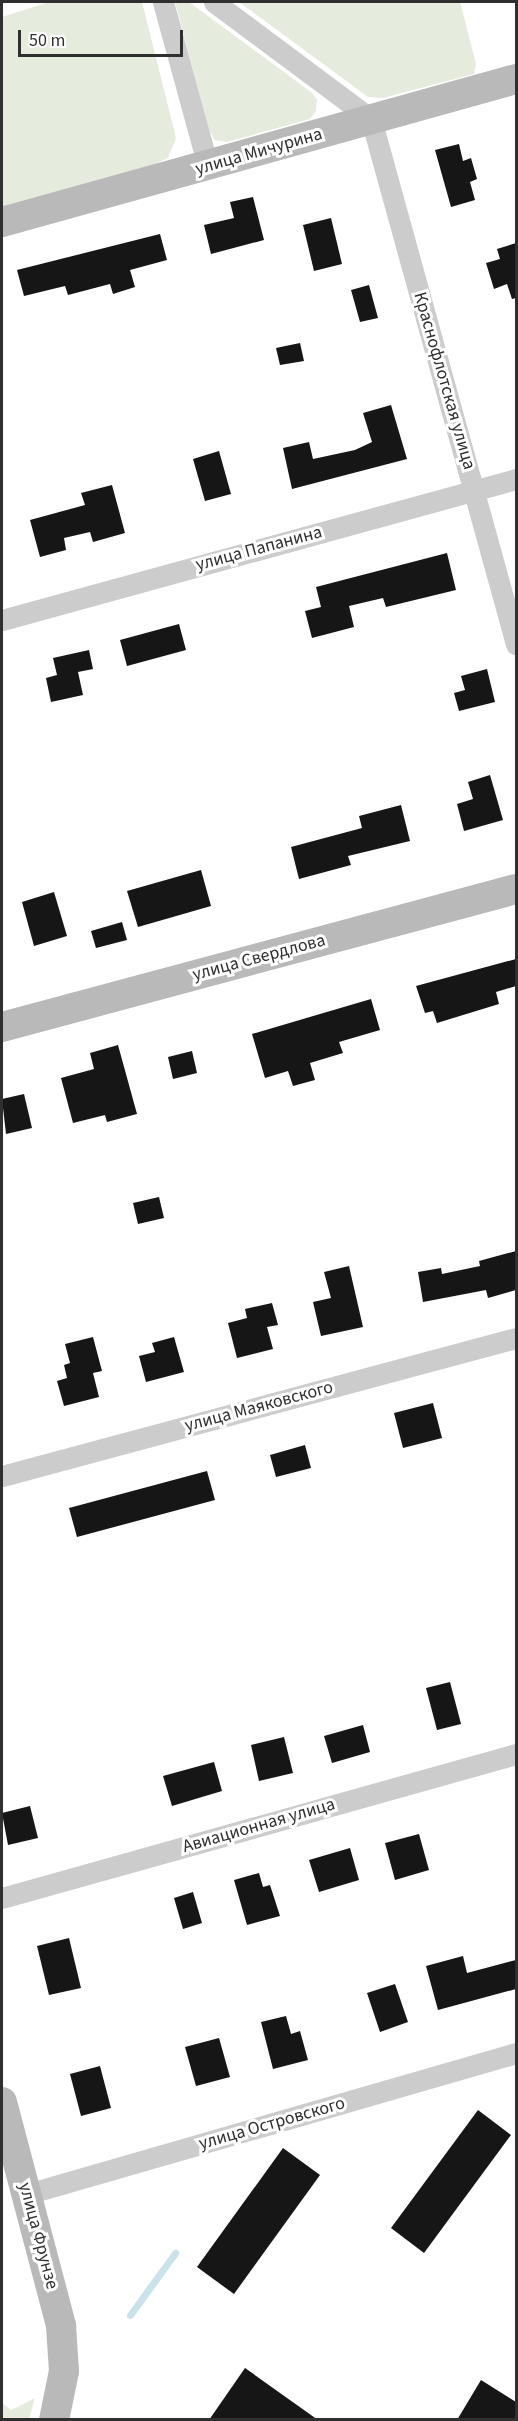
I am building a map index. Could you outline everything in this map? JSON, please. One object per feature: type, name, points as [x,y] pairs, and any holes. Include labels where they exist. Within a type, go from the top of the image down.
[{"type":"street","points":[[163,2],[208,167]]},
{"type":"street","points":[[214,2],[371,118]]},
{"type":"street","name":"улица Мичурина","points":[[2,222],[208,167],[371,118],[516,79]]},
{"type":"street","name":"Краснофлотская улица","points":[[371,118],[516,644]]},
{"type":"street","name":"улица Папанина","points":[[2,620],[516,479]]},
{"type":"street","name":"улица Свердлова","points":[[2,1027],[516,890]]},
{"type":"street","name":"улица Маяковского","points":[[2,1476],[516,1338]]},
{"type":"street","name":"Авиационная улица","points":[[2,1899],[516,1754]]},
{"type":"street","name":"улица Островского","points":[[27,2194],[516,2052]]},
{"type":"street","name":"улица Фрунзе","points":[[2,2102],[61,2326],[64,2371],[54,2420]]},
{"type":"green space","points":[[49,2],[142,2],[176,138],[168,158],[153,165],[2,207],[2,17]]},
{"type":"green space","points":[[175,2],[189,2],[311,92],[317,100],[316,111],[310,119],[227,142],[215,140],[209,130]]},
{"type":"green space","points":[[239,2],[460,2],[476,64],[474,74],[383,98],[368,97]]},
{"type":"green space","points":[[35,2398],[29,2419],[2,2419],[2,2403],[11,2410]]},
{"type":"building","points":[[459,144],[463,161],[471,158],[477,179],[470,182],[475,200],[451,207],[435,150]]},
{"type":"building","points":[[253,197],[264,240],[211,254],[204,225],[234,218],[230,202]]},
{"type":"building","points":[[331,218],[342,264],[314,271],[303,225]]},
{"type":"building","points":[[160,234],[167,260],[130,270],[135,287],[113,294],[110,284],[68,295],[65,286],[24,296],[17,270]]},
{"type":"building","points":[[516,243],[516,298],[512,299],[507,284],[494,289],[486,263],[500,259],[497,249]]},
{"type":"building","points":[[369,285],[378,318],[360,322],[351,290]]},
{"type":"building","points":[[300,343],[304,361],[280,365],[276,348]]},
{"type":"building","points":[[391,405],[407,459],[292,489],[283,448],[309,442],[313,459],[355,450],[372,442],[363,413]]},
{"type":"building","points":[[219,451],[231,494],[205,501],[193,459]]},
{"type":"building","points":[[112,485],[125,533],[93,542],[90,532],[64,538],[66,550],[40,557],[30,520],[85,505],[81,493]]},
{"type":"building","points":[[447,553],[456,590],[386,607],[383,598],[349,606],[354,627],[312,638],[305,611],[321,607],[316,587]]},
{"type":"building","points":[[179,624],[186,650],[127,666],[120,640]]},
{"type":"building","points":[[89,650],[93,669],[78,672],[83,695],[51,702],[46,678],[57,675],[53,658]]},
{"type":"building","points":[[487,669],[495,702],[459,711],[454,693],[465,690],[461,676]]},
{"type":"building","points":[[490,775],[503,820],[464,831],[457,804],[473,799],[468,782]]},
{"type":"building","points":[[401,805],[410,841],[348,856],[351,865],[299,879],[291,847],[362,828],[359,816]]},
{"type":"building","points":[[201,870],[211,906],[138,927],[127,891]]},
{"type":"building","points":[[54,892],[67,936],[34,946],[22,902]]},
{"type":"building","points":[[122,922],[127,940],[96,948],[91,931]]},
{"type":"building","points":[[516,959],[516,986],[496,992],[499,1004],[437,1023],[433,1011],[425,1013],[416,986]]},
{"type":"building","points":[[371,999],[380,1030],[339,1042],[343,1053],[310,1063],[315,1080],[293,1086],[288,1071],[265,1078],[252,1034]]},
{"type":"building","points":[[118,1045],[137,1114],[107,1122],[105,1115],[73,1123],[61,1078],[94,1069],[90,1053]]},
{"type":"building","points":[[192,1051],[197,1073],[173,1079],[168,1057]]},
{"type":"building","points":[[24,1094],[32,1128],[6,1134],[2,1099]]},
{"type":"building","points":[[159,1197],[164,1218],[138,1224],[133,1203]]},
{"type":"building","points":[[516,1251],[516,1290],[488,1298],[486,1290],[423,1302],[418,1272],[441,1268],[442,1274],[480,1266],[479,1261]]},
{"type":"building","points":[[349,1266],[363,1327],[321,1336],[313,1302],[331,1298],[324,1272]]},
{"type":"building","points":[[272,1303],[278,1325],[267,1327],[273,1349],[237,1358],[228,1323],[247,1318],[245,1309]]},
{"type":"building","points":[[93,1337],[102,1371],[93,1373],[99,1397],[64,1406],[57,1381],[67,1378],[64,1365],[70,1363],[65,1344]]},
{"type":"building","points":[[174,1337],[184,1372],[146,1382],[139,1356],[155,1352],[152,1343]]},
{"type":"building","points":[[433,1403],[442,1438],[403,1448],[394,1413]]},
{"type":"building","points":[[305,1445],[311,1468],[276,1477],[270,1455]]},
{"type":"building","points":[[207,1471],[215,1500],[77,1537],[69,1508]]},
{"type":"building","points":[[450,1682],[461,1724],[437,1730],[426,1688]]},
{"type":"building","points":[[363,1725],[370,1752],[332,1763],[324,1736]]},
{"type":"building","points":[[284,1737],[293,1773],[259,1781],[251,1745]]},
{"type":"building","points":[[214,1762],[222,1791],[172,1806],[163,1776]]},
{"type":"building","points":[[30,1806],[38,1838],[8,1845],[2,1813]]},
{"type":"building","points":[[419,1834],[429,1870],[395,1880],[385,1843]]},
{"type":"building","points":[[350,1848],[359,1880],[319,1892],[309,1860]]},
{"type":"building","points":[[259,1873],[263,1887],[270,1885],[280,1916],[247,1925],[234,1880]]},
{"type":"building","points":[[193,1892],[202,1923],[183,1929],[174,1898]]},
{"type":"building","points":[[69,1938],[81,1988],[49,1995],[37,1946]]},
{"type":"building","points":[[463,1956],[467,1973],[516,1960],[516,1989],[438,2010],[426,1966]]},
{"type":"building","points":[[395,1984],[408,2022],[380,2032],[367,1993]]},
{"type":"building","points":[[286,2016],[291,2034],[300,2031],[308,2060],[273,2069],[261,2022]]},
{"type":"building","points":[[219,2038],[230,2077],[196,2086],[185,2047]]},
{"type":"building","points":[[100,2066],[111,2108],[81,2116],[70,2074]]},
{"type":"building","points":[[478,2110],[511,2135],[424,2253],[391,2228]]},
{"type":"building","points":[[283,2148],[320,2175],[234,2294],[197,2267]]},
{"type":"building","points":[[245,2368],[318,2420],[209,2420]]},
{"type":"building","points":[[481,2380],[516,2402],[516,2420],[457,2420]]},
{"type":"waterway","points":[[130,2315],[175,2253]]}]
